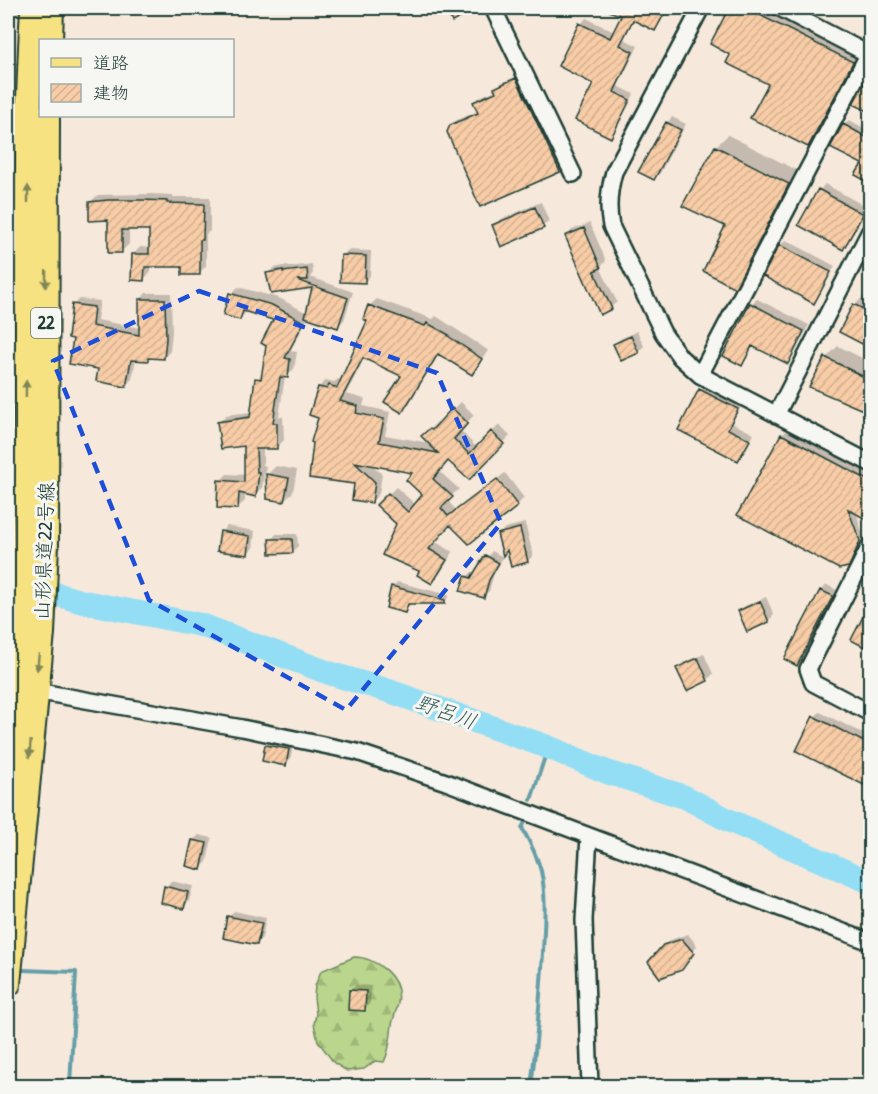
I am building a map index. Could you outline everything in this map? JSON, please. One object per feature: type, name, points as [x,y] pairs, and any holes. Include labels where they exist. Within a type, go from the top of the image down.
[{"type":"main road","name":"山形県道22号線","points":[[33,8],[28,93],[35,545]]},
{"type":"main road","points":[[50,39],[51,8]]},
{"type":"main road","name":"山形県道22号線","points":[[8,984],[35,545],[47,117]]},
{"type":"main road","name":"22","points":[[8,771],[25,689]]},
{"type":"street","points":[[493,8],[573,174]]},
{"type":"street","points":[[701,8],[614,172],[609,192],[608,212],[611,226],[663,333],[680,357],[700,375],[870,463]]},
{"type":"street","points":[[700,375],[870,53],[780,8]]},
{"type":"street","points":[[776,415],[870,231]]},
{"type":"street","points":[[870,546],[808,669],[813,684],[870,713]]},
{"type":"street","points":[[25,689],[252,730],[357,752],[446,782],[870,942]]},
{"type":"street","points":[[589,836],[584,920],[590,1086]]},
{"type":"highlighted area","points":[[199,291],[437,373],[501,523],[346,710],[149,600],[53,361]]},
{"type":"green space","points":[[354,957],[379,965],[392,977],[396,985],[398,1003],[389,1049],[384,1062],[375,1061],[364,1069],[347,1071],[334,1063],[318,1041],[314,1024],[316,1014],[314,997],[315,986],[321,971]]},
{"type":"building","points":[[445,8],[457,8],[462,17],[452,22]]},
{"type":"building","points":[[603,8],[667,8],[655,31],[633,20],[620,45],[633,52],[614,92],[630,100],[611,138],[575,120],[593,84],[558,66],[579,23],[610,38],[621,16]]},
{"type":"building","points":[[729,8],[746,8],[853,62],[808,147],[750,118],[768,84],[726,63],[730,55],[710,44]]},
{"type":"building","points":[[870,71],[870,112],[853,104]]},
{"type":"building","points":[[516,78],[560,172],[480,207],[447,132],[450,125],[478,113],[473,102],[496,92],[494,88]]},
{"type":"building","points":[[666,122],[681,130],[654,180],[638,172]]},
{"type":"building","points":[[843,124],[870,139],[870,183],[855,175],[862,164],[830,148]]},
{"type":"building","points":[[715,146],[789,184],[735,288],[703,271],[725,226],[682,206]]},
{"type":"building","points":[[818,189],[863,214],[843,250],[798,225]]},
{"type":"building","points":[[108,200],[204,204],[203,240],[200,240],[200,275],[182,275],[182,267],[145,267],[144,281],[131,280],[132,254],[149,254],[149,230],[122,230],[122,253],[108,253],[108,220],[89,221],[89,202]]},
{"type":"building","points":[[535,207],[544,228],[501,247],[492,225]]},
{"type":"building","points":[[584,228],[601,268],[594,271],[612,309],[600,315],[565,236]]},
{"type":"building","points":[[779,245],[831,272],[814,304],[763,276]]},
{"type":"building","points":[[341,255],[366,256],[365,283],[340,282]]},
{"type":"building","points":[[307,269],[308,280],[297,280],[348,298],[338,328],[305,317],[312,288],[271,294],[266,273]]},
{"type":"building","points":[[229,293],[272,305],[304,322],[285,358],[290,359],[288,378],[280,377],[273,423],[277,423],[277,449],[256,449],[257,472],[259,472],[256,497],[239,493],[238,509],[217,508],[218,480],[244,482],[244,446],[221,449],[217,422],[250,417],[255,378],[261,379],[266,346],[261,343],[273,320],[243,311],[240,320],[223,315]]},
{"type":"building","points":[[139,299],[165,299],[164,359],[131,360],[126,387],[96,381],[98,369],[69,364],[73,339],[68,338],[72,304],[94,307],[92,326],[139,335]]},
{"type":"building","points":[[750,303],[804,331],[788,364],[752,346],[742,366],[723,356]]},
{"type":"building","points":[[853,304],[870,312],[870,348],[839,332]]},
{"type":"building","points":[[368,305],[425,326],[427,323],[449,335],[482,359],[472,375],[438,354],[402,413],[384,402],[401,376],[363,358],[340,401],[358,406],[356,413],[384,419],[379,442],[438,453],[421,436],[429,429],[432,430],[452,408],[468,423],[454,439],[469,454],[491,431],[504,444],[469,480],[448,461],[433,479],[453,497],[441,508],[448,516],[497,479],[518,506],[469,544],[450,525],[429,549],[447,560],[432,584],[417,575],[419,571],[382,555],[396,524],[376,505],[388,493],[408,512],[422,495],[406,480],[412,473],[354,462],[375,482],[372,503],[352,500],[354,484],[309,478],[313,443],[311,442],[318,418],[309,415],[318,387],[327,389],[329,385],[337,388],[367,321],[363,319]]},
{"type":"building","points":[[631,336],[639,353],[621,361],[613,344]]},
{"type":"building","points":[[825,357],[870,380],[870,413],[809,387]]},
{"type":"building","points":[[699,389],[738,409],[728,429],[750,440],[738,461],[678,430]]},
{"type":"building","points":[[781,434],[870,481],[870,514],[867,520],[848,509],[860,541],[849,567],[839,569],[737,515]]},
{"type":"building","points":[[266,474],[289,478],[284,502],[267,499]]},
{"type":"building","points":[[520,528],[528,562],[511,567],[507,550],[503,556],[497,534]]},
{"type":"building","points":[[220,531],[250,536],[248,555],[217,551]]},
{"type":"building","points":[[269,539],[292,539],[293,553],[270,554]]},
{"type":"building","points":[[485,555],[499,563],[489,580],[484,598],[460,591],[465,576],[471,578]]},
{"type":"building","points":[[391,586],[445,600],[445,604],[408,604],[405,613],[386,608]]},
{"type":"building","points":[[820,590],[833,596],[797,666],[784,659]]},
{"type":"building","points":[[760,601],[769,622],[747,632],[738,611]]},
{"type":"building","points":[[870,603],[870,650],[851,640]]},
{"type":"building","points":[[698,658],[708,681],[687,691],[676,668]]},
{"type":"building","points":[[813,716],[870,745],[870,788],[796,751]]},
{"type":"building","points":[[265,745],[289,749],[286,766],[262,761]]},
{"type":"building","points":[[192,840],[207,843],[201,870],[186,866]]},
{"type":"building","points":[[164,886],[188,892],[184,909],[161,903]]},
{"type":"building","points":[[227,916],[262,923],[257,945],[223,938]]},
{"type":"building","points":[[682,939],[694,953],[682,970],[660,978],[648,962],[663,945]]},
{"type":"building","points":[[349,990],[366,991],[365,1011],[348,1010]]},
{"type":"waterway","name":"野呂川","points":[[8,584],[36,592],[56,594],[79,601],[201,625],[329,673],[389,691],[548,747],[607,772],[685,797],[728,820],[870,882]]},
{"type":"waterway","points":[[531,800],[548,747]]},
{"type":"waterway","points":[[524,824],[522,828],[541,871],[545,902],[541,987],[531,1086]]},
{"type":"waterway","points":[[22,970],[76,972],[70,1086]]}]
